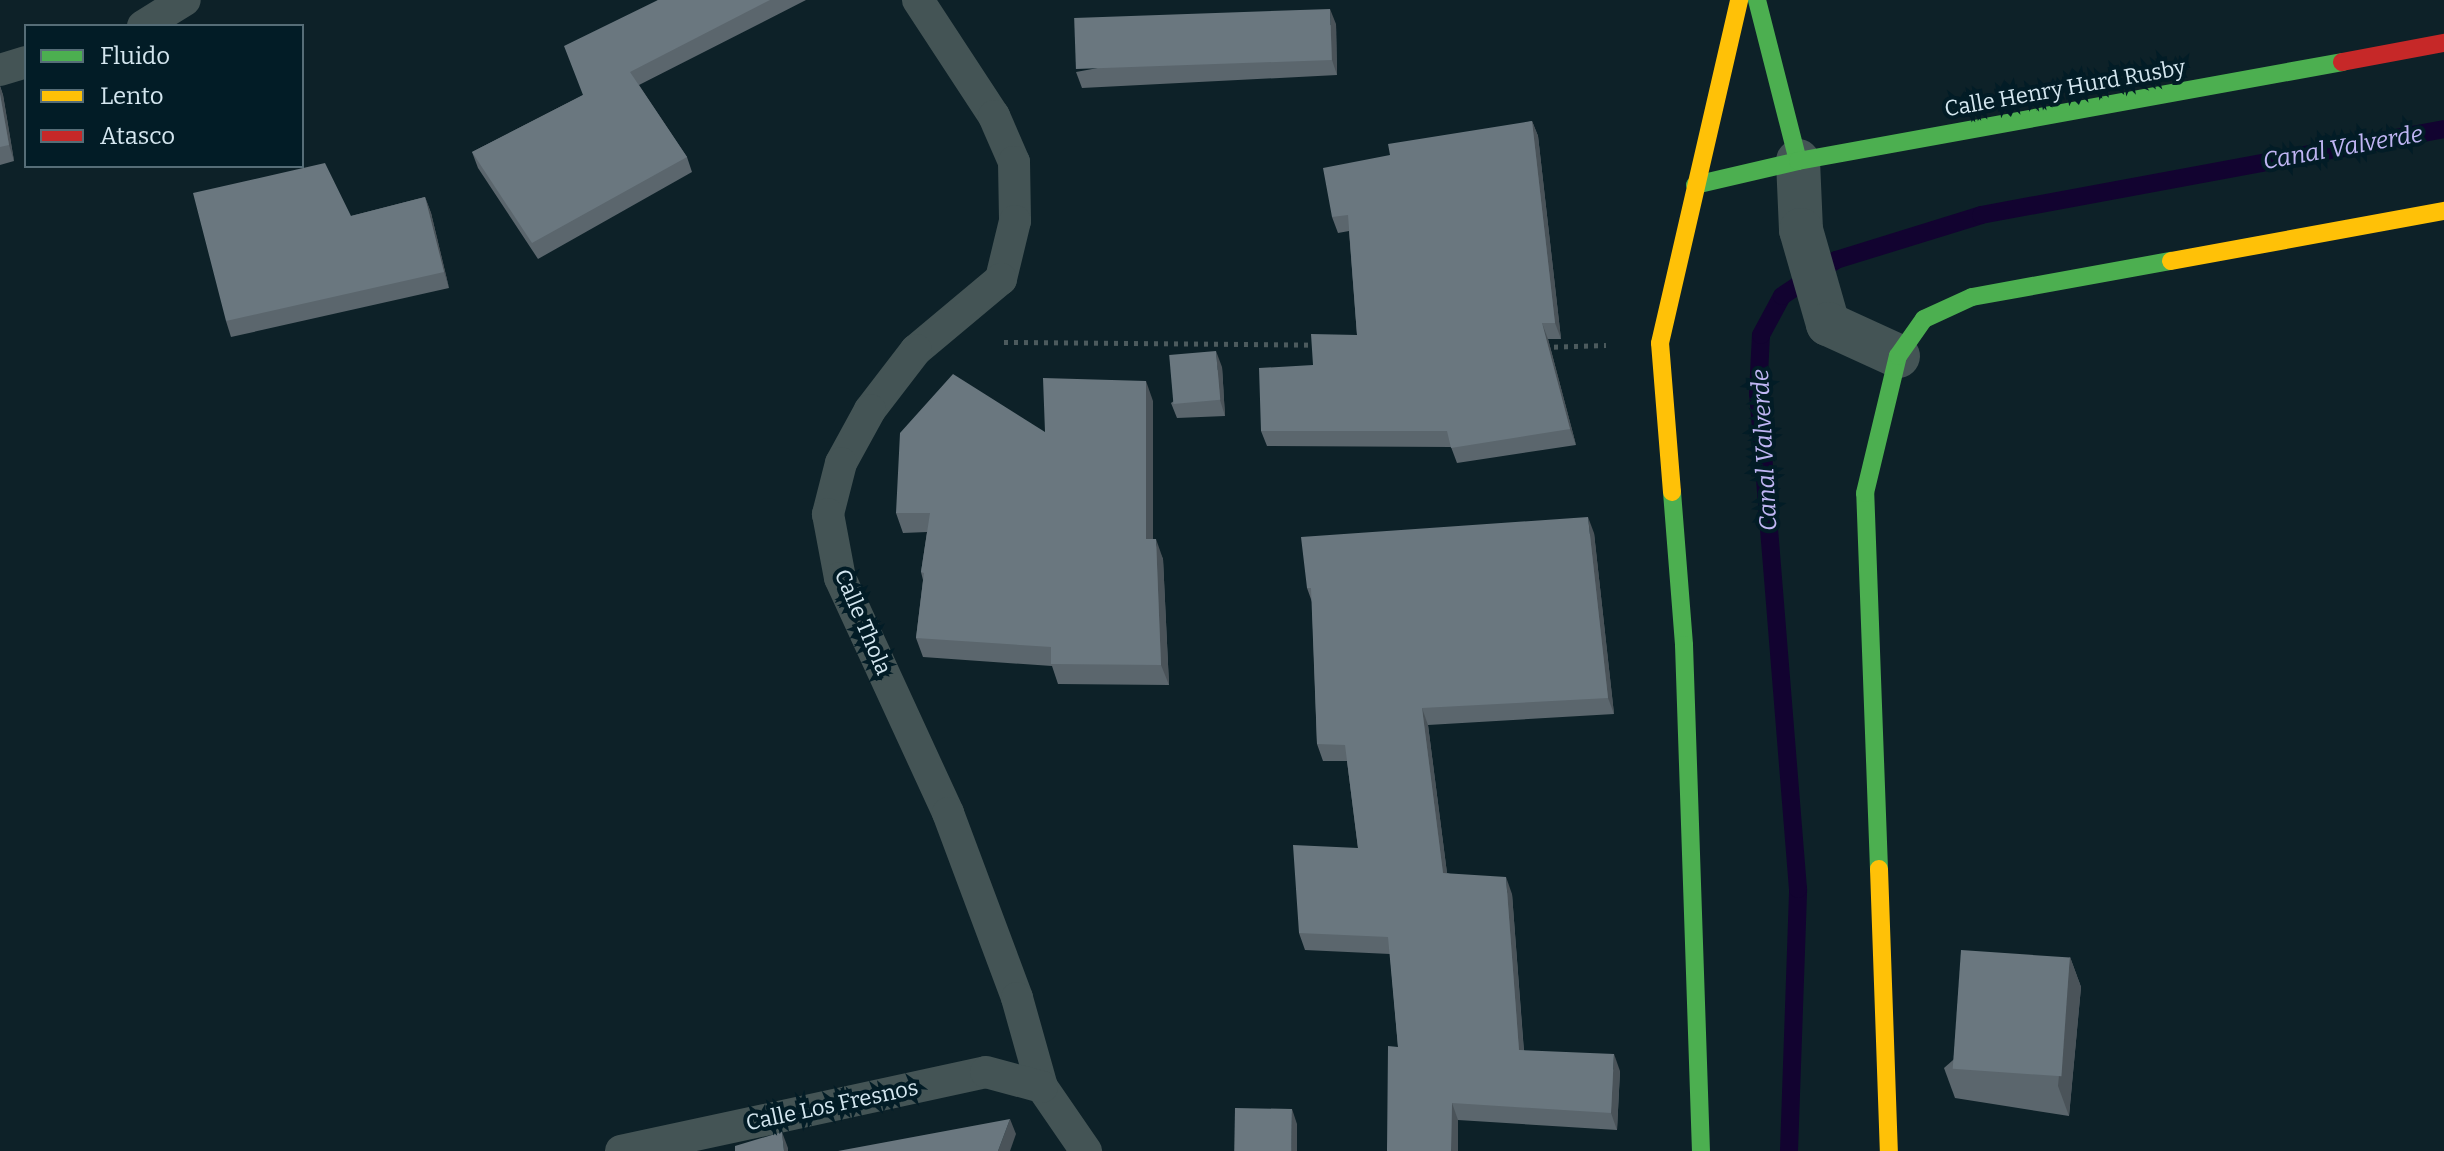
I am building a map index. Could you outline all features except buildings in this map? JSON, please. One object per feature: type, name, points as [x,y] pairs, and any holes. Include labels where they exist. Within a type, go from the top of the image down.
[{"type":"street","points":[[1701,1151],[1684,645],[1660,343],[1739,0]]},
{"type":"street","points":[[1757,0],[1798,161],[1801,230],[1828,324],[1898,356]]},
{"type":"street","name":"Calle Henry Hurd Rusby","points":[[1695,185],[1798,161],[2444,43]]},
{"type":"street","points":[[1889,1151],[1865,493],[1898,356],[1924,319],[1972,297],[2444,211]]},
{"type":"lane","points":[[146,24],[185,0]]},
{"type":"lane","name":"Calle Thola","points":[[918,0],[994,116],[1009,150],[1014,162],[1015,221],[1001,279],[916,350],[870,410],[841,463],[828,514],[840,578],[948,813],[1017,998],[1042,1087],[1086,1151]]},
{"type":"lane","points":[[0,70],[24,63]]},
{"type":"lane","name":"Calle Los Fresnos","points":[[621,1151],[986,1072],[1042,1087]]},
{"type":"path","points":[[1003,342],[1332,345]]},
{"type":"path","points":[[1531,347],[1660,343]]},
{"type":"waterway","name":"Canal Valverde","points":[[1789,1151],[1798,889],[1758,394],[1761,335],[1782,296],[1836,260],[1981,215],[2444,129]]},
{"type":"traffic: fast","points":[[1757,0],[1798,161]]},
{"type":"traffic: fast","points":[[1695,185],[1798,161],[2342,62]]},
{"type":"traffic: fast","points":[[1879,869],[1865,493],[1898,356],[1924,319],[1972,297],[2171,261]]},
{"type":"traffic: fast","points":[[1672,492],[1684,645],[1701,1151]]},
{"type":"traffic: slow","points":[[1672,492],[1660,343],[1739,0]]},
{"type":"traffic: slow","points":[[2171,261],[2444,211]]},
{"type":"traffic: slow","points":[[1879,869],[1889,1151]]},
{"type":"traffic: jam","points":[[2342,62],[2444,43]]}]
